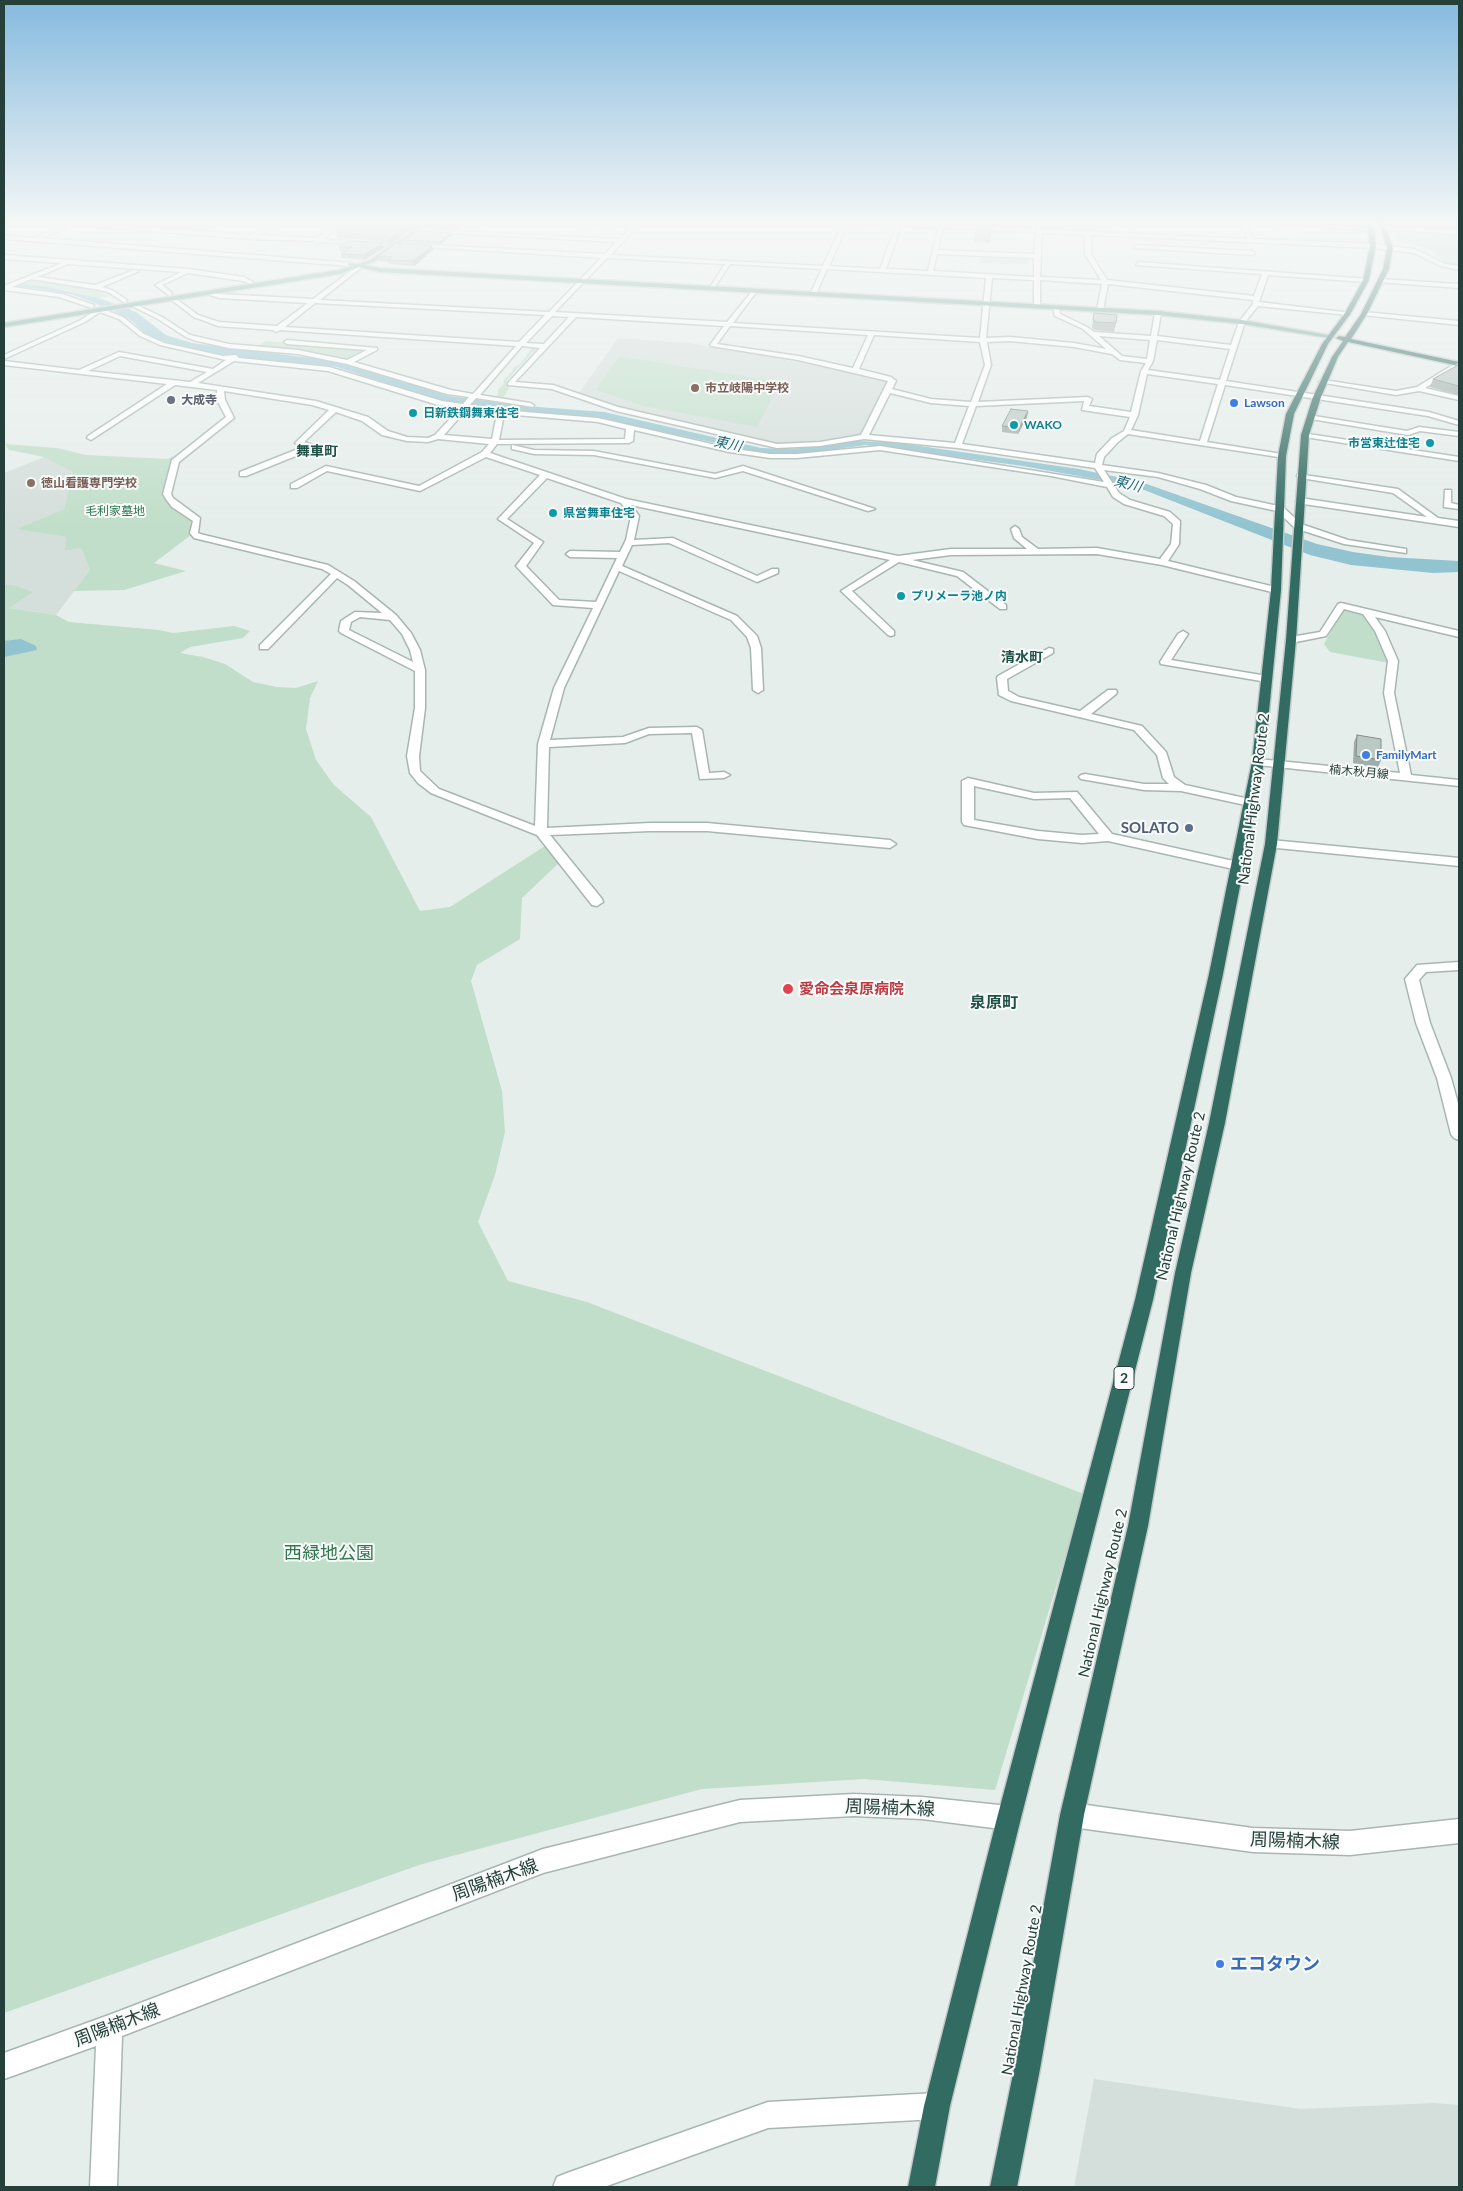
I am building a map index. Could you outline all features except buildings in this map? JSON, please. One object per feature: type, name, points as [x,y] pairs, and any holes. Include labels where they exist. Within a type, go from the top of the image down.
[{"type":"highway","name":"2","points":[[1280,509],[1282,456],[1290,414],[1330,336],[1338,325]]},
{"type":"highway","name":"National Highway Route 2","points":[[920,2187],[937,2106],[1009,1818],[1144,1300],[1238,866],[1258,762],[1276,590],[1298,526],[1305,435],[1323,382],[1335,357],[1356,325]]},
{"type":"highway","points":[[1330,336],[1459,364]]},
{"type":"highway","name":"National Highway Route 2","points":[[1003,2187],[1027,2069],[1072,1815],[1138,1526],[1182,1273],[1217,1123],[1271,844],[1291,640],[1286,561],[1279,521],[1280,509]]},
{"type":"main road","points":[[1262,325],[1330,336]]},
{"type":"street","points":[[4,357],[74,325]]},
{"type":"street","points":[[131,325],[150,340],[200,353],[233,359],[329,369],[441,403],[501,412],[582,418],[748,453],[797,456],[880,448],[1108,484]]},
{"type":"street","points":[[171,325],[188,336],[212,343],[298,352],[348,362],[450,392],[538,405]]},
{"type":"street","points":[[233,325],[545,346]]},
{"type":"street","points":[[271,334],[283,325]]},
{"type":"street","points":[[438,437],[540,325]]},
{"type":"street","points":[[564,325],[510,384],[552,387],[616,409],[777,446],[820,444],[864,437],[958,446],[1175,478],[1234,499],[1280,509],[1298,526],[1346,542],[1403,551]]},
{"type":"street","points":[[726,325],[713,345],[798,358],[856,369],[889,378],[892,381],[864,437]]},
{"type":"street","points":[[731,325],[982,340],[1010,339],[1074,346],[1114,354]]},
{"type":"street","points":[[958,446],[988,365],[982,340],[984,325]]},
{"type":"street","points":[[1078,325],[1120,358],[1150,361]]},
{"type":"street","points":[[1156,325],[1150,361],[1144,371],[1134,415],[1127,432],[1115,440],[1100,456],[1098,466],[1116,495],[1128,502],[1167,514],[1177,523],[1175,544],[1162,562]]},
{"type":"street","points":[[1203,443],[1241,325]]},
{"type":"street","points":[[856,369],[872,333]]},
{"type":"street","points":[[1091,334],[1154,338],[1234,347]]},
{"type":"street","points":[[191,385],[263,340]]},
{"type":"street","points":[[282,342],[376,349],[348,362]]},
{"type":"street","points":[[79,372],[119,354],[215,371]]},
{"type":"street","points":[[4,363],[220,388],[313,403],[365,419],[385,433],[407,440],[428,440],[438,437],[495,442],[629,441],[630,427]]},
{"type":"street","points":[[1323,382],[1396,393],[1419,389],[1459,364]]},
{"type":"street","points":[[1144,371],[1302,393],[1429,414],[1459,423]]},
{"type":"street","points":[[91,438],[173,383]]},
{"type":"street","points":[[220,388],[221,400],[230,418],[179,456],[175,462],[167,494],[174,505],[197,520],[194,533],[197,536],[326,568],[337,573],[393,616],[406,633],[415,650],[420,670],[420,708],[413,756],[414,770],[422,781],[435,791],[542,832],[650,827],[707,827],[890,844]]},
{"type":"street","points":[[1419,389],[1459,398]]},
{"type":"street","points":[[887,390],[931,401],[973,404],[1088,399],[1086,408],[1134,415]]},
{"type":"street","points":[[587,408],[616,409]]},
{"type":"street","points":[[242,474],[310,447],[299,443],[335,409]]},
{"type":"street","points":[[294,486],[326,468],[420,489],[485,454],[495,442],[501,412]]},
{"type":"street","points":[[1311,417],[1408,433],[1411,430],[1430,430],[1459,434]]},
{"type":"street","points":[[1391,448],[1393,430]]},
{"type":"street","points":[[1127,432],[1282,456]]},
{"type":"street","points":[[1305,435],[1459,459]]},
{"type":"street","points":[[495,442],[534,452],[594,453],[716,476],[743,468],[871,509]]},
{"type":"street","points":[[485,454],[624,501],[839,545],[960,574],[1003,607]]},
{"type":"street","points":[[545,475],[502,519],[539,542],[522,566],[556,603],[600,605]]},
{"type":"street","points":[[1301,476],[1396,491],[1438,520]]},
{"type":"street","points":[[1448,492],[1447,505],[1459,507]]},
{"type":"street","points":[[597,902],[542,832],[544,744],[559,688],[628,544],[635,516],[624,501]]},
{"type":"street","points":[[1300,501],[1459,524]]},
{"type":"street","points":[[1015,529],[1018,538],[1037,552]]},
{"type":"street","points":[[628,544],[670,540],[757,579],[775,571]]},
{"type":"street","points":[[891,633],[846,592],[898,559],[951,552],[1097,551],[1162,562],[1276,590]]},
{"type":"street","points":[[570,554],[623,555]]},
{"type":"street","points":[[617,568],[734,618],[752,636],[756,648],[758,690]]},
{"type":"street","points":[[264,647],[337,573]]},
{"type":"street","points":[[1291,640],[1323,634],[1342,606],[1368,614],[1459,634]]},
{"type":"street","points":[[393,616],[358,614],[346,621],[344,632],[420,670]]},
{"type":"street","points":[[1368,614],[1380,631],[1393,661],[1389,693],[1406,777]]},
{"type":"street","points":[[1183,634],[1165,662],[1267,679]]},
{"type":"street","points":[[1050,652],[1002,678],[1003,693],[1015,699],[1138,728],[1162,754],[1169,778],[1181,788]]},
{"type":"street","points":[[1081,716],[1112,692]]},
{"type":"street","points":[[544,744],[625,740],[634,735],[649,731],[697,730],[704,777],[724,775]]},
{"type":"street","name":"楠木秋月線","points":[[1258,762],[1459,783]]},
{"type":"street","points":[[1085,777],[1144,787],[1181,788],[1250,802]]},
{"type":"street","points":[[1108,838],[1073,794],[1034,796],[968,781],[968,822],[1038,835],[1082,839],[1108,838],[1238,866]]},
{"type":"street","points":[[1271,844],[1459,862]]},
{"type":"street","points":[[1459,966],[1422,968],[1412,979],[1423,1023],[1444,1078],[1459,1134]]},
{"type":"street","name":"周陽楠木線","points":[[4,2066],[109,2028],[544,1861],[740,1811],[854,1805],[922,1808],[1009,1818]]},
{"type":"street","name":"周陽楠木線","points":[[1072,1815],[1253,1840],[1350,1843],[1459,1831]]},
{"type":"street","points":[[104,2187],[109,2028]]},
{"type":"street","points":[[567,2187],[768,2115],[937,2106]]},
{"type":"shaded area","points":[[618,338],[689,343],[891,378],[864,437],[820,444],[777,446],[616,409],[577,396]]},
{"type":"shaded area","points":[[44,457],[72,472],[64,509],[18,529],[68,537],[81,548],[90,570],[56,615],[9,608],[13,585],[4,585],[4,473]]},
{"type":"shaded area","points":[[1094,2079],[1301,2109],[1434,2103],[1459,2105],[1459,2187],[1074,2187]]},
{"type":"green space","points":[[266,341],[371,350],[347,360],[256,347]]},
{"type":"green space","points":[[533,347],[536,349],[507,380],[506,384],[509,388],[504,397],[493,397],[498,395],[498,390],[503,385],[504,380]]},
{"type":"green space","points":[[619,356],[780,382],[757,427],[644,406],[596,390]]},
{"type":"green space","name":"毛利家墓地","points":[[5,444],[57,448],[86,455],[167,459],[179,454],[171,461],[164,497],[172,507],[194,521],[191,535],[154,563],[186,571],[124,590],[74,591],[90,570],[81,548],[65,550],[67,537],[17,529],[64,509],[72,472],[44,457],[9,450]]},
{"type":"green space","name":"西緑地公園","points":[[4,585],[13,585],[33,592],[9,608],[56,615],[69,622],[159,630],[173,633],[234,626],[250,631],[243,638],[190,647],[180,653],[203,657],[225,664],[253,682],[277,687],[296,688],[318,681],[310,698],[306,729],[316,760],[334,785],[371,817],[420,911],[450,907],[545,846],[560,862],[522,898],[520,939],[477,965],[471,981],[502,1091],[505,1132],[495,1175],[478,1222],[508,1281],[587,1302],[1084,1494],[995,1790],[864,1779],[702,1789],[419,1865],[4,2013]]},
{"type":"green space","points":[[1343,609],[1364,614],[1377,630],[1389,663],[1330,652],[1324,644]]},
{"type":"water","name":"東川","points":[[136,325],[153,325],[166,335],[192,343],[351,363],[448,396],[526,406],[604,412],[761,448],[792,449],[856,441],[892,442],[1079,469],[1141,482],[1317,544],[1389,557],[1459,561],[1459,572],[1433,573],[1351,565],[1310,555],[1134,486],[1023,466],[866,445],[799,454],[764,453],[596,418],[494,408],[433,399],[337,367],[224,356],[178,347],[150,338]]},
{"type":"water","points":[[21,639],[36,646],[37,650],[4,657],[4,641]]},
{"type":"place","name":"市立岐陽中学校","points":[[695,388]]},
{"type":"place","name":"大成寺","points":[[171,400]]},
{"type":"place","name":"Lawson","points":[[1234,403]]},
{"type":"place","name":"日新鉄鋼舞東住宅","points":[[413,413]]},
{"type":"place","name":"WAKO","points":[[1014,425]]},
{"type":"place","name":"市営東辻住宅","points":[[1430,443]]},
{"type":"place","name":"徳山看護専門学校","points":[[31,483]]},
{"type":"place","name":"県営舞車住宅","points":[[553,513]]},
{"type":"place","name":"プリメーラ池ノ内","points":[[901,596]]},
{"type":"place","name":"FamilyMart","points":[[1366,755]]},
{"type":"place","name":"SOLATO","points":[[1189,828]]},
{"type":"place","name":"愛命会泉原病院","points":[[788,989]]},
{"type":"place","name":"エコタウン","points":[[1220,1964]]},
{"type":"district","name":"舞車町","points":[[317,451]]},
{"type":"district","name":"清水町","points":[[1022,657]]},
{"type":"district","name":"泉原町","points":[[994,1003]]}]
